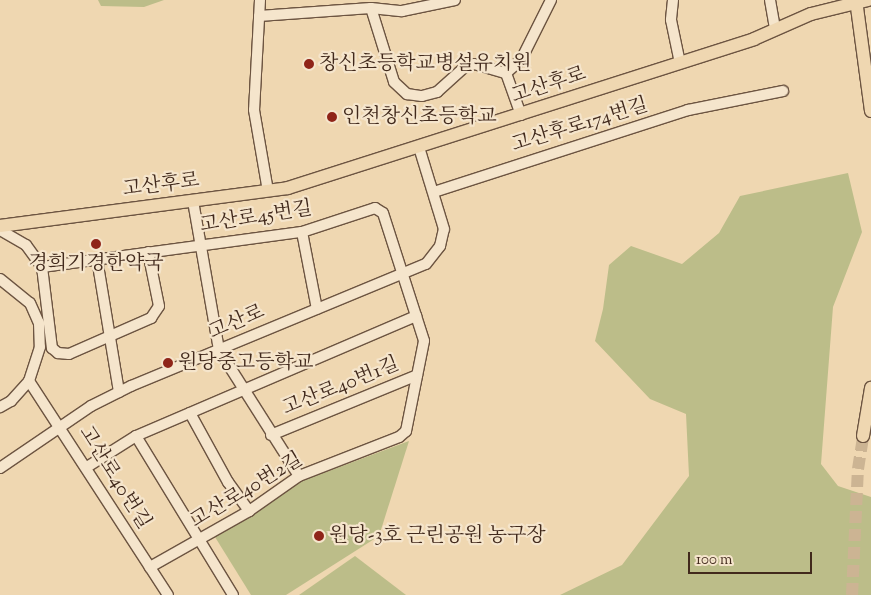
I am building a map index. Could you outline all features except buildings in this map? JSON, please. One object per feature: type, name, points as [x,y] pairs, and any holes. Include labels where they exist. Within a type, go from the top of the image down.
[{"type":"main road","name":"고산후로","points":[[0,226],[288,188],[419,148],[754,39],[775,28],[812,14],[860,1]]},
{"type":"main road","points":[[860,1],[871,111]]},
{"type":"main road","points":[[863,436],[871,388]]},
{"type":"street","points":[[260,0],[254,110],[268,191]]},
{"type":"street","points":[[259,16],[371,8],[402,10],[455,0]]},
{"type":"street","points":[[506,73],[521,60],[551,0]]},
{"type":"street","points":[[674,0],[671,20],[680,63]]},
{"type":"street","points":[[770,0],[775,28]]},
{"type":"street","points":[[371,8],[394,82],[407,94],[422,96],[437,92],[466,66],[474,64],[506,73]]},
{"type":"street","points":[[506,73],[521,115]]},
{"type":"street","name":"고산후로174번길","points":[[434,192],[688,110],[783,91]]},
{"type":"street","points":[[419,148],[434,192]]},
{"type":"street","name":"고산로","points":[[0,468],[61,426],[119,392],[426,264],[440,246],[444,228],[434,192]]},
{"type":"street","points":[[194,201],[218,350],[242,390]]},
{"type":"street","name":"고산로45번길","points":[[42,267],[302,232],[375,208],[383,212],[402,274]]},
{"type":"street","points":[[0,230],[26,245],[42,267],[52,348],[58,353],[69,354],[152,318],[159,306],[148,252]]},
{"type":"street","points":[[302,232],[317,309]]},
{"type":"street","points":[[97,259],[119,392]]},
{"type":"street","name":"고산로40번2길","points":[[150,567],[249,511],[299,476],[399,437],[406,431],[424,341],[402,274]]},
{"type":"street","points":[[0,279],[30,303],[39,323],[40,347],[29,382],[11,401],[0,407]]},
{"type":"street","name":"고산로40번1길","points":[[87,467],[136,436],[416,316]]},
{"type":"street","name":"고산로40번1길","points":[[242,390],[272,435],[417,374]]},
{"type":"street","name":"고산로40번길","points":[[29,382],[61,426],[168,595]]},
{"type":"street","points":[[190,413],[228,482],[249,511]]},
{"type":"street","points":[[272,435],[299,476]]},
{"type":"street","points":[[136,436],[233,595]]},
{"type":"green space","points":[[98,0],[164,0],[144,7],[101,6]]},
{"type":"green space","points":[[848,173],[862,232],[833,307],[821,464],[838,486],[871,497],[871,595],[560,595],[622,565],[689,476],[686,414],[650,399],[595,341],[603,309],[609,265],[631,246],[682,264],[719,233],[740,196]]},
{"type":"green space","points":[[409,441],[379,536],[286,595],[251,595],[215,537],[302,481]]},
{"type":"green space","points":[[355,556],[406,595],[299,595]]},
{"type":"tunnel","points":[[852,595],[858,469],[863,436]]},
{"type":"place","name":"창신초등학교병설유치원","points":[[309,64]]},
{"type":"place","name":"인천창신초등학교","points":[[332,117]]},
{"type":"place","name":"경희기경한약국","points":[[96,244]]},
{"type":"place","name":"원당중고등학교","points":[[168,363]]},
{"type":"place","name":"원당-3호 근린공원 농구장","points":[[319,536]]}]
